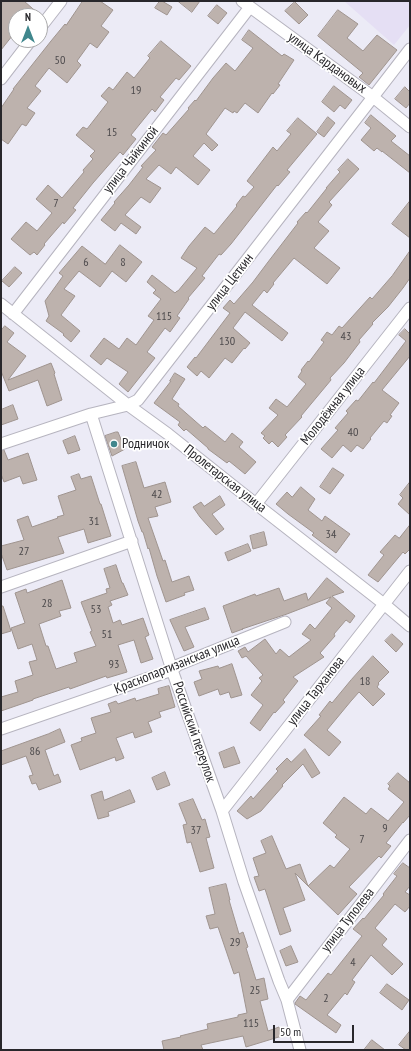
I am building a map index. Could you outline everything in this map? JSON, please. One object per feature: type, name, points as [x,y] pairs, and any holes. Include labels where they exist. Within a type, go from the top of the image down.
[{"type":"street","points":[[48,18],[61,1]]},
{"type":"street","name":"улица Кардановых","points":[[246,4],[373,97],[410,128]]},
{"type":"street","name":"улица Чайкиной","points":[[14,314],[246,4]]},
{"type":"street","points":[[1,79],[25,48]]},
{"type":"street","name":"улица Цеткин","points":[[1,444],[91,414],[128,405],[138,400],[410,49]]},
{"type":"street","name":"Пролетарская улица","points":[[1,304],[384,604],[410,626]]},
{"type":"street","name":"Молодёжная улица","points":[[256,504],[410,308]]},
{"type":"street","name":"Российский переулок","points":[[91,414],[172,670],[222,811],[244,882],[287,1000],[300,1050]]},
{"type":"street","points":[[1,587],[132,541]]},
{"type":"street","name":"улица Тарханова","points":[[222,811],[410,571]]},
{"type":"street","name":"Краснопартизанская улица","points":[[1,729],[172,670],[178,665],[285,622]]},
{"type":"street","name":"улица Туполева","points":[[287,1000],[410,840]]},
{"type":"shaded area","points":[[344,1],[410,1],[410,25],[394,45]]},
{"type":"building","points":[[1,1],[24,1],[32,8],[8,8],[8,41],[1,50]]},
{"type":"building","points":[[83,1],[100,1],[113,10],[101,26],[109,32],[97,48],[90,43],[77,61],[81,65],[67,83],[49,68],[35,86],[41,91],[27,108],[35,113],[26,126],[22,124],[8,144],[1,139],[1,108],[13,89],[45,48],[48,48],[48,45],[65,24],[66,25]]},
{"type":"building","points":[[160,1],[172,7],[167,15],[155,8]]},
{"type":"building","points":[[178,1],[200,1],[192,12]]},
{"type":"building","points":[[295,2],[308,15],[299,24],[285,11]]},
{"type":"building","points":[[217,5],[227,13],[218,24],[208,16]]},
{"type":"building","points":[[338,10],[358,24],[347,38],[363,51],[377,35],[397,50],[369,85],[359,77],[363,73],[318,36]]},
{"type":"building","points":[[249,30],[282,56],[284,54],[294,60],[278,84],[280,85],[273,94],[272,93],[258,113],[245,103],[237,113],[234,111],[233,113],[225,108],[206,134],[218,145],[212,151],[204,143],[193,156],[210,170],[198,185],[176,167],[171,174],[159,165],[146,179],[161,188],[150,203],[141,197],[125,215],[141,227],[136,234],[121,223],[115,231],[101,220],[143,167],[141,166],[156,150],[152,147],[163,133],[166,135],[195,100],[196,101],[226,63],[235,71],[253,48],[242,40]]},
{"type":"building","points":[[161,41],[191,66],[179,80],[176,78],[160,97],[164,100],[155,112],[152,109],[131,135],[136,139],[123,155],[120,152],[93,183],[73,208],[76,210],[64,224],[63,222],[44,244],[45,245],[37,255],[34,252],[30,255],[11,239],[26,222],[37,231],[52,213],[36,199],[48,185],[62,198],[84,172],[83,170],[93,159],[90,156],[95,151],[76,135],[83,127],[87,129],[108,102],[101,96],[109,87],[113,90],[127,72],[134,78],[150,58],[148,56]]},
{"type":"building","points":[[334,86],[352,100],[345,109],[340,105],[334,112],[322,102]]},
{"type":"building","points":[[405,87],[410,92],[410,103],[406,108],[395,99]]},
{"type":"building","points":[[371,115],[396,136],[391,141],[410,156],[410,173],[382,151],[377,148],[374,151],[361,140],[371,128],[365,123]]},
{"type":"building","points":[[328,117],[335,123],[324,137],[317,132]]},
{"type":"building","points":[[298,118],[317,134],[287,170],[290,172],[278,186],[277,185],[231,244],[221,255],[219,254],[202,276],[205,278],[188,298],[189,299],[177,316],[180,318],[170,332],[165,328],[147,352],[155,358],[128,392],[119,384],[128,372],[107,358],[101,365],[90,356],[104,338],[119,349],[127,338],[136,345],[154,320],[148,316],[161,299],[153,293],[156,290],[147,282],[152,275],[175,293],[178,291],[197,268],[181,258],[189,246],[205,227],[214,234],[237,206],[236,205],[243,196],[245,197],[254,187],[247,181],[273,147],[277,151],[291,134],[287,131]]},
{"type":"building","points":[[348,159],[359,169],[329,202],[332,205],[318,222],[329,231],[314,248],[340,268],[327,284],[294,258],[273,283],[274,284],[267,293],[264,290],[252,305],[288,333],[282,341],[245,312],[233,328],[250,343],[232,363],[225,358],[209,378],[201,371],[197,376],[187,367],[195,357],[196,358],[230,313],[223,308],[230,300],[234,304],[253,282],[298,223],[297,222],[306,212],[307,213],[340,172],[338,170]]},
{"type":"building","points":[[410,201],[410,238],[392,224]]},
{"type":"building","points":[[120,245],[142,262],[126,282],[112,271],[100,287],[79,271],[64,289],[75,296],[61,315],[80,331],[71,342],[63,335],[64,334],[46,321],[49,316],[45,301],[63,276],[59,273],[82,246],[105,264]]},
{"type":"building","points":[[410,251],[410,278],[403,288],[388,307],[372,323],[373,324],[359,340],[360,342],[344,363],[330,378],[331,380],[301,416],[302,417],[285,435],[287,437],[278,447],[272,441],[269,444],[263,438],[265,436],[261,433],[278,415],[269,408],[276,399],[287,407],[306,384],[298,377],[302,371],[301,370],[324,342],[321,340],[327,332],[332,335],[339,326],[342,328],[370,297],[372,299],[392,276]]},
{"type":"building","points":[[15,267],[22,273],[9,287],[2,281]]},
{"type":"building","points":[[5,326],[14,333],[7,342],[26,356],[8,380],[51,363],[62,400],[47,406],[38,380],[9,391],[1,371],[1,331]]},
{"type":"building","points":[[405,329],[410,334],[410,356],[382,390],[399,403],[390,415],[392,416],[387,423],[384,421],[363,449],[357,445],[351,452],[343,445],[332,458],[321,449],[338,430],[335,428],[348,413],[346,411],[356,400],[358,401],[373,382],[374,383],[406,341],[399,335]]},
{"type":"building","points":[[175,373],[185,379],[172,399],[203,428],[205,426],[225,442],[232,433],[243,442],[239,447],[256,462],[245,474],[229,461],[227,463],[208,449],[186,429],[184,431],[178,425],[180,422],[154,403],[171,381]]},
{"type":"building","points":[[13,405],[18,419],[1,425],[1,410]]},
{"type":"building","name":"Родничок","points":[[118,432],[125,449],[112,456],[105,436]]},
{"type":"building","points":[[75,436],[80,450],[68,454],[63,441]]},
{"type":"building","points":[[4,450],[8,460],[28,453],[37,480],[23,484],[20,476],[4,482],[1,474],[1,451]]},
{"type":"building","points":[[136,462],[144,488],[165,482],[171,502],[155,507],[158,516],[148,518],[172,582],[189,576],[194,590],[166,602],[149,548],[148,549],[138,521],[122,466]]},
{"type":"building","points":[[333,468],[344,475],[330,494],[320,487]]},
{"type":"building","points":[[79,474],[81,479],[91,476],[111,536],[88,543],[84,529],[58,537],[64,553],[7,570],[1,553],[1,546],[24,540],[17,520],[28,516],[32,527],[64,515],[58,496],[76,490],[71,477]]},
{"type":"building","points":[[410,482],[410,515],[398,504],[403,498],[400,495]]},
{"type":"building","points":[[301,487],[315,499],[308,510],[322,521],[325,516],[350,534],[336,553],[312,535],[314,533],[276,504],[287,492],[292,497]]},
{"type":"building","points":[[220,496],[225,505],[212,514],[224,529],[216,535],[193,507],[201,502],[204,506]]},
{"type":"building","points":[[410,525],[410,549],[405,554],[403,552],[378,582],[368,575],[384,555],[380,552],[395,535],[399,538]]},
{"type":"building","points":[[264,532],[267,545],[253,549],[250,536]]},
{"type":"building","points":[[248,544],[251,551],[228,561],[225,553]]},
{"type":"building","points":[[116,565],[128,595],[110,601],[112,605],[108,607],[113,623],[120,620],[122,625],[143,618],[149,635],[145,637],[153,659],[141,663],[134,640],[118,645],[127,672],[107,678],[106,676],[70,689],[69,687],[1,711],[1,697],[18,692],[15,681],[33,675],[29,662],[37,660],[32,644],[18,649],[11,628],[25,623],[15,593],[26,589],[27,593],[62,580],[71,608],[59,611],[61,616],[39,624],[46,646],[48,646],[56,669],[77,662],[74,653],[96,646],[81,602],[107,593],[106,589],[110,588],[104,569]]},
{"type":"building","points":[[327,578],[344,592],[332,596],[355,616],[350,623],[346,620],[334,634],[335,636],[320,653],[324,657],[293,677],[298,681],[283,700],[285,702],[275,713],[274,712],[260,731],[250,723],[263,705],[251,695],[262,681],[259,678],[263,675],[246,656],[242,658],[238,651],[245,647],[248,652],[265,639],[276,654],[280,649],[289,657],[311,640],[302,634],[310,624],[315,629],[332,608],[326,603],[331,597],[232,633],[223,606],[255,594],[256,596],[279,588],[284,601],[306,593],[308,600]]},
{"type":"building","points":[[1,606],[3,606],[11,631],[1,634]]},
{"type":"building","points":[[205,608],[209,619],[185,627],[194,647],[184,651],[170,620]]},
{"type":"building","points":[[392,634],[403,644],[396,652],[385,641]]},
{"type":"building","points":[[373,656],[389,672],[378,683],[379,684],[377,687],[385,694],[373,706],[359,692],[327,730],[341,742],[329,756],[304,735],[321,716],[319,715],[330,701],[332,703]]},
{"type":"building","points":[[232,664],[242,695],[231,698],[229,692],[220,695],[218,689],[199,696],[194,682],[202,679],[199,671],[218,666],[219,668]]},
{"type":"building","points":[[169,686],[175,707],[159,712],[161,717],[148,722],[152,732],[135,738],[133,732],[116,738],[124,758],[116,761],[115,757],[80,770],[71,745],[82,741],[81,738],[96,733],[91,718],[111,712],[108,704],[116,701],[118,704],[135,698],[136,701],[159,694],[158,689]]},
{"type":"building","points":[[60,729],[65,742],[45,750],[54,776],[58,774],[61,782],[39,790],[36,783],[32,784],[29,776],[33,775],[26,756],[1,765],[1,751]]},
{"type":"building","points":[[234,747],[240,763],[224,768],[219,753]]},
{"type":"building","points":[[305,749],[320,773],[312,778],[303,764],[282,785],[283,786],[261,811],[247,819],[237,811],[251,796],[253,799],[278,771],[276,769],[287,758],[291,762]]},
{"type":"building","points":[[165,772],[170,785],[157,790],[152,778]]},
{"type":"building","points":[[398,773],[410,783],[410,815],[386,843],[391,846],[381,858],[379,856],[349,887],[357,894],[338,915],[308,886],[330,865],[334,868],[350,849],[335,837],[337,835],[323,823],[344,797],[366,814],[371,808],[388,821],[404,802],[388,789],[390,786],[388,784]]},
{"type":"building","points":[[130,790],[135,802],[108,812],[109,816],[98,819],[91,795],[102,791],[104,800]]},
{"type":"building","points":[[193,799],[202,820],[205,819],[210,837],[206,838],[214,868],[200,872],[191,842],[187,843],[183,825],[187,824],[179,804]]},
{"type":"building","points":[[272,836],[286,869],[300,864],[308,886],[295,873],[305,900],[283,908],[291,931],[280,935],[265,889],[259,891],[254,877],[259,876],[253,858],[266,853],[261,841]]},
{"type":"building","points":[[403,863],[410,868],[410,886],[405,892],[410,895],[410,906],[405,912],[395,904],[375,928],[387,939],[382,945],[403,964],[392,975],[371,955],[352,980],[355,982],[347,995],[345,993],[327,1015],[341,1025],[336,1033],[295,1003],[300,996],[306,1000],[328,973],[331,975],[362,936],[353,929],[363,918],[364,919],[384,895],[383,894],[397,876],[394,874]]},
{"type":"building","points":[[226,884],[239,934],[243,932],[248,947],[246,948],[256,980],[264,978],[268,999],[260,1001],[268,1031],[279,1027],[282,1036],[246,1047],[243,1036],[201,1045],[203,1050],[164,1050],[162,1041],[208,1029],[207,1024],[238,1017],[238,1015],[247,1013],[239,972],[234,974],[218,927],[210,929],[206,916],[215,914],[209,888]]},
{"type":"building","points":[[291,946],[298,962],[286,966],[280,951]]},
{"type":"building","points":[[387,984],[409,1000],[402,1010],[380,993]]},
{"type":"building","points":[[410,1031],[410,1050],[406,1050],[399,1045]]},
{"type":"building","points":[[372,1040],[385,1050],[364,1050]]},
{"type":"place","name":"Родничок","points":[[114,444]]}]
